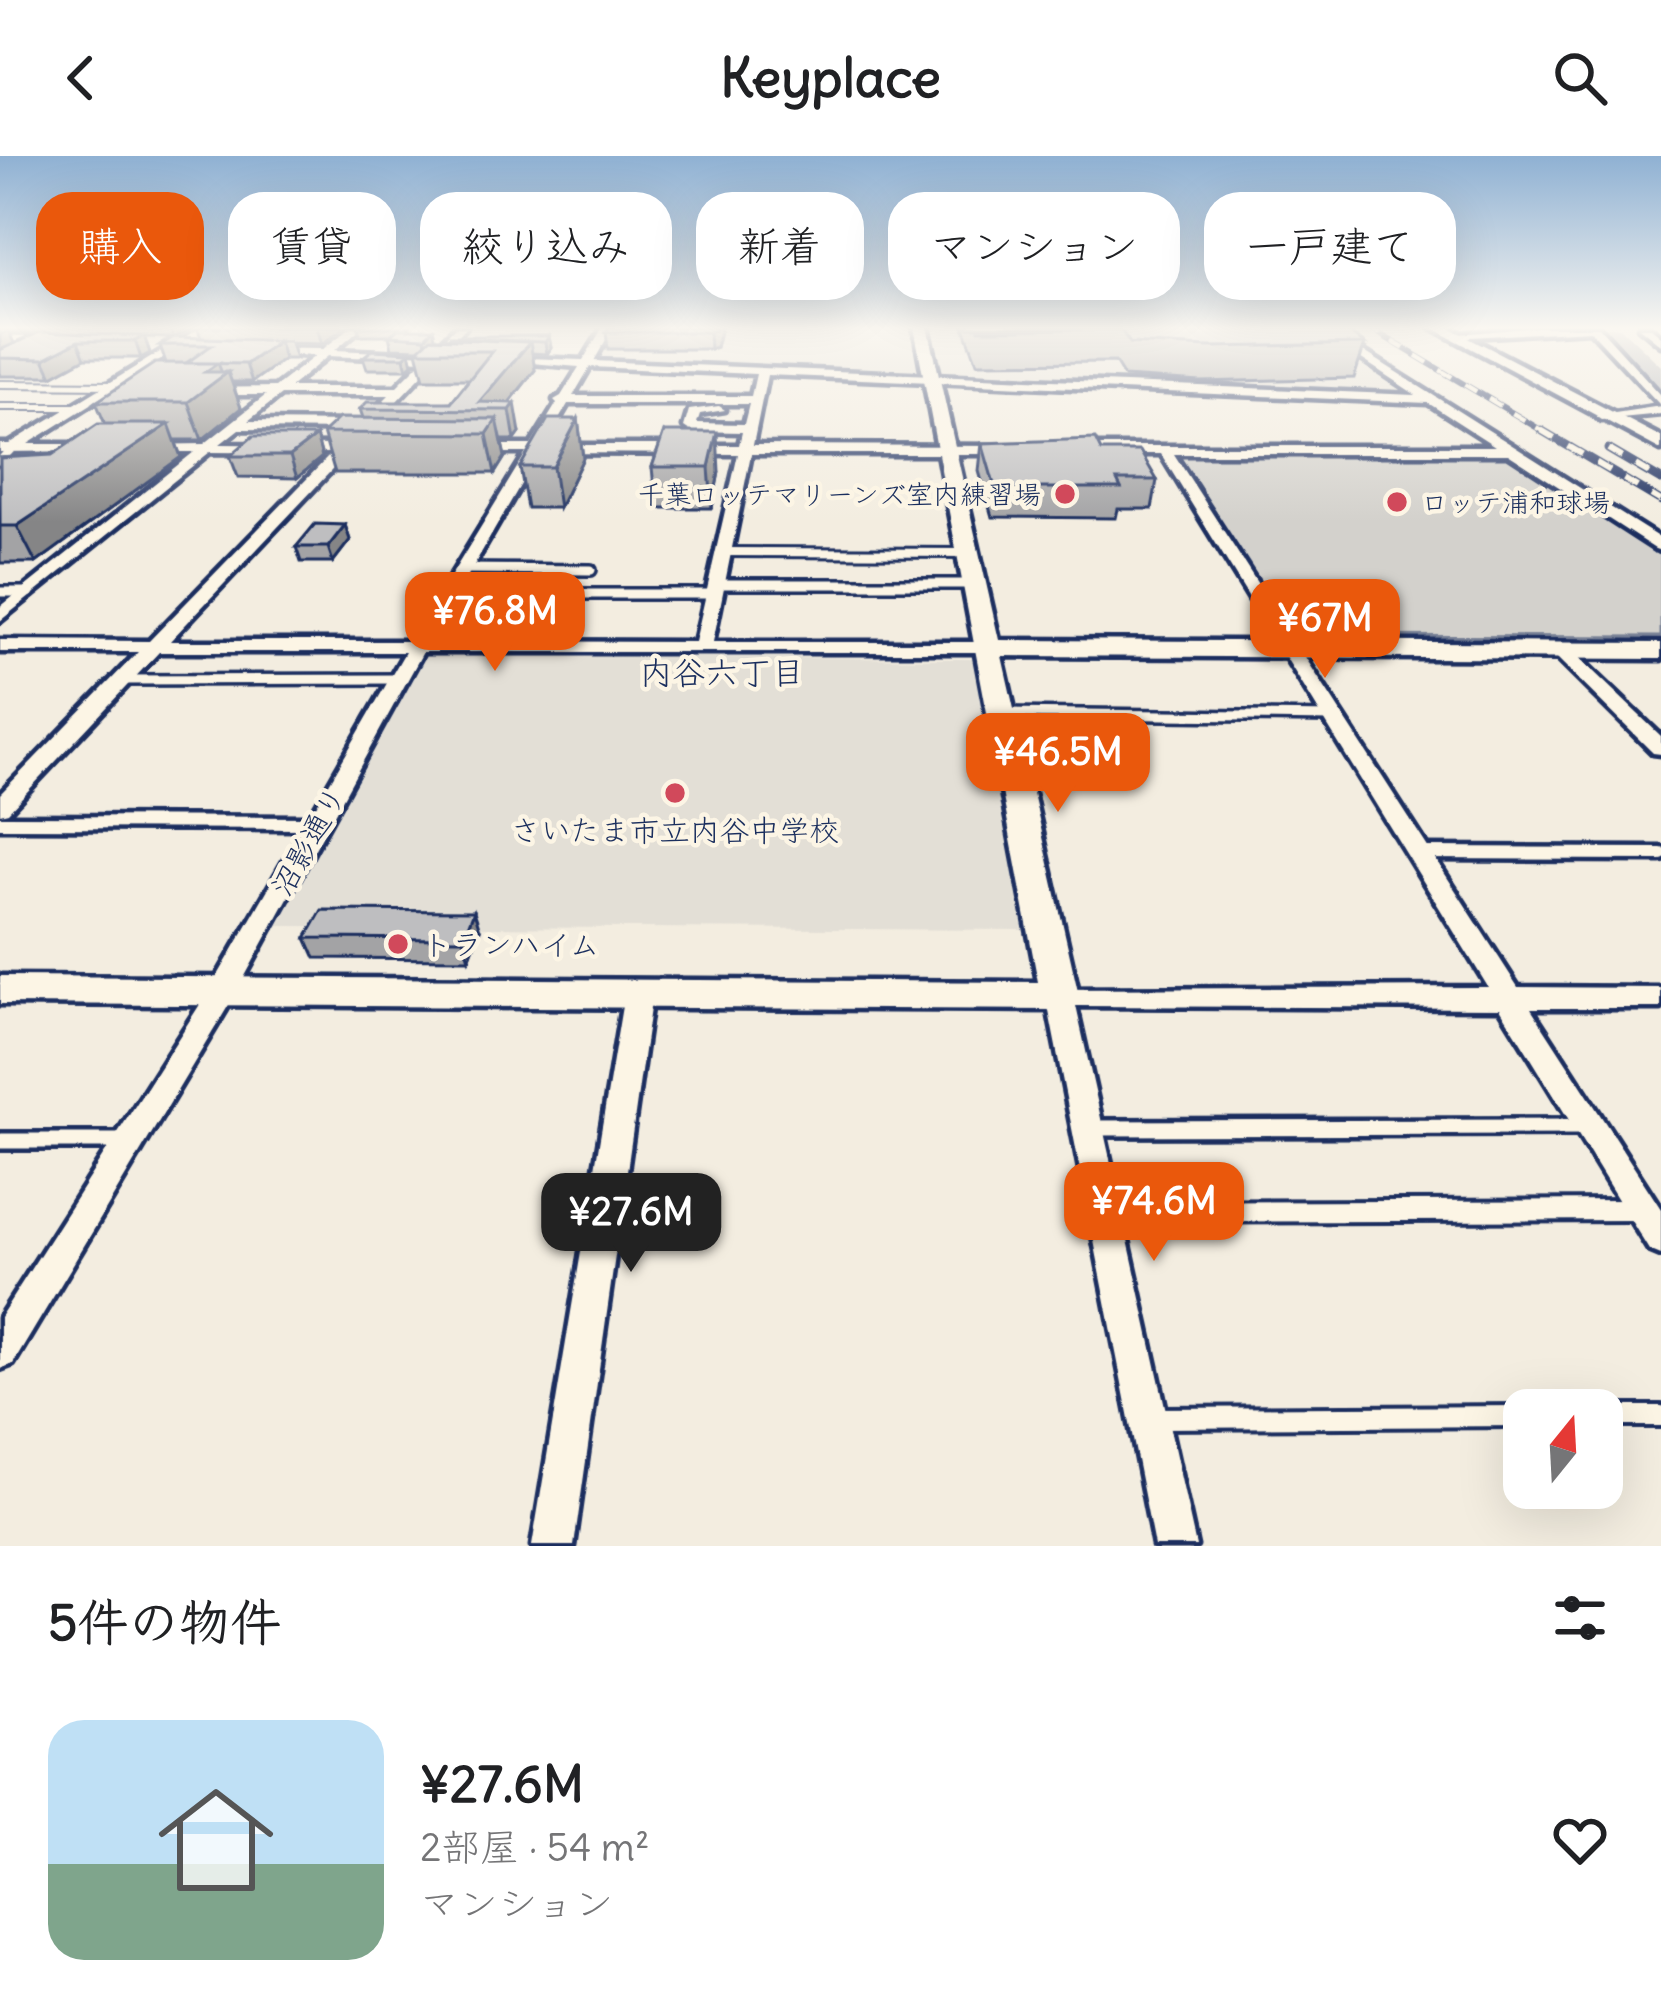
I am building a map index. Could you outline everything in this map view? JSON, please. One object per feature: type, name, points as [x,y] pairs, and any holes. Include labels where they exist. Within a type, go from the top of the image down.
[{"type":"street","points":[[6,448],[107,392]]},
{"type":"street","points":[[0,616],[280,392]]},
{"type":"street","points":[[0,807],[398,392]]},
{"type":"street","name":"沼影通り","points":[[0,1351],[223,991],[566,392]]},
{"type":"street","points":[[703,647],[756,392]]},
{"type":"street","points":[[935,392],[1175,1546]]},
{"type":"street","points":[[1261,392],[1431,399]]},
{"type":"street","points":[[1420,392],[1661,546]]},
{"type":"street","points":[[1557,392],[1660,443]]},
{"type":"street","points":[[560,400],[752,405]]},
{"type":"street","points":[[748,428],[690,427],[694,410],[752,405]]},
{"type":"street","points":[[1601,416],[1661,406]]},
{"type":"street","points":[[240,425],[366,426]]},
{"type":"street","points":[[6,448],[100,448]]},
{"type":"street","points":[[122,448],[368,449]]},
{"type":"street","points":[[461,449],[1035,450]]},
{"type":"street","points":[[1057,450],[1511,450]]},
{"type":"street","points":[[1165,450],[1590,1127],[1652,1210],[1661,1239]]},
{"type":"street","points":[[0,646],[1661,651]]},
{"type":"street","points":[[1561,651],[1661,748]]},
{"type":"street","points":[[0,990],[1661,998]]},
{"type":"street","points":[[553,1546],[638,994]]},
{"type":"lane","points":[[0,407],[78,407]]},
{"type":"lane","points":[[0,461],[6,448]]},
{"type":"lane","points":[[722,552],[969,553]]},
{"type":"lane","points":[[462,569],[591,570]]},
{"type":"lane","points":[[447,594],[977,584]]},
{"type":"lane","points":[[0,592],[29,592]]},
{"type":"lane","points":[[122,680],[398,679]]},
{"type":"lane","points":[[1003,713],[1333,717]]},
{"type":"lane","points":[[0,822],[318,823]]},
{"type":"lane","points":[[1417,854],[1661,854]]},
{"type":"lane","points":[[1088,1128],[1590,1127]]},
{"type":"lane","points":[[0,1141],[130,1141]]},
{"type":"lane","points":[[1107,1212],[1652,1210]]},
{"type":"lane","points":[[1149,1418],[1503,1416]]},
{"type":"lane","points":[[1623,1416],[1661,1416]]},
{"type":"shaded area","points":[[1261,392],[1420,392],[1431,399]]},
{"type":"shaded area","name":"ロッテ浦和球場","points":[[1510,453],[1661,551],[1661,637],[1293,636],[1176,454]]},
{"type":"shaded area","name":"さいたま市立内谷中学校","points":[[426,655],[976,659],[1023,930],[278,926]]},
{"type":"building","points":[[111,392],[202,392],[188,402],[96,402]]},
{"type":"building","points":[[459,392],[488,392],[479,402],[515,403],[510,410],[360,409],[367,402],[451,402]]},
{"type":"building","points":[[339,418],[497,419],[487,434],[323,433]]},
{"type":"building","points":[[548,419],[578,419],[553,467],[520,467]]},
{"type":"building","points":[[98,424],[169,424],[17,526],[0,526],[0,458],[52,455]]},
{"type":"building","points":[[664,432],[717,432],[709,467],[652,467]]},
{"type":"building","points":[[253,436],[316,436],[290,456],[230,456]]},
{"type":"building","points":[[1095,439],[1101,451],[1140,451],[1157,480],[1117,480],[1121,488],[995,488],[982,443]]},
{"type":"building","points":[[315,524],[345,525],[328,547],[296,547]]},
{"type":"building","points":[[322,910],[474,911],[463,939],[306,938]]},
{"type":"railway","points":[[1477,392],[1546,433]]},
{"type":"railway","points":[[1541,430],[1661,501]]},
{"type":"railway","points":[[1608,449],[1661,480]]},
{"type":"place","name":"千葉ロッテマリーンズ室内練習場","points":[[1065,494]]},
{"type":"place","name":"ロッテ浦和球場","points":[[1397,502]]},
{"type":"place","name":"さいたま市立内谷中学校","points":[[675,793]]},
{"type":"place","name":"トランハイム","points":[[398,944]]},
{"type":"district","name":"内谷六丁目","points":[[722,672]]}]
